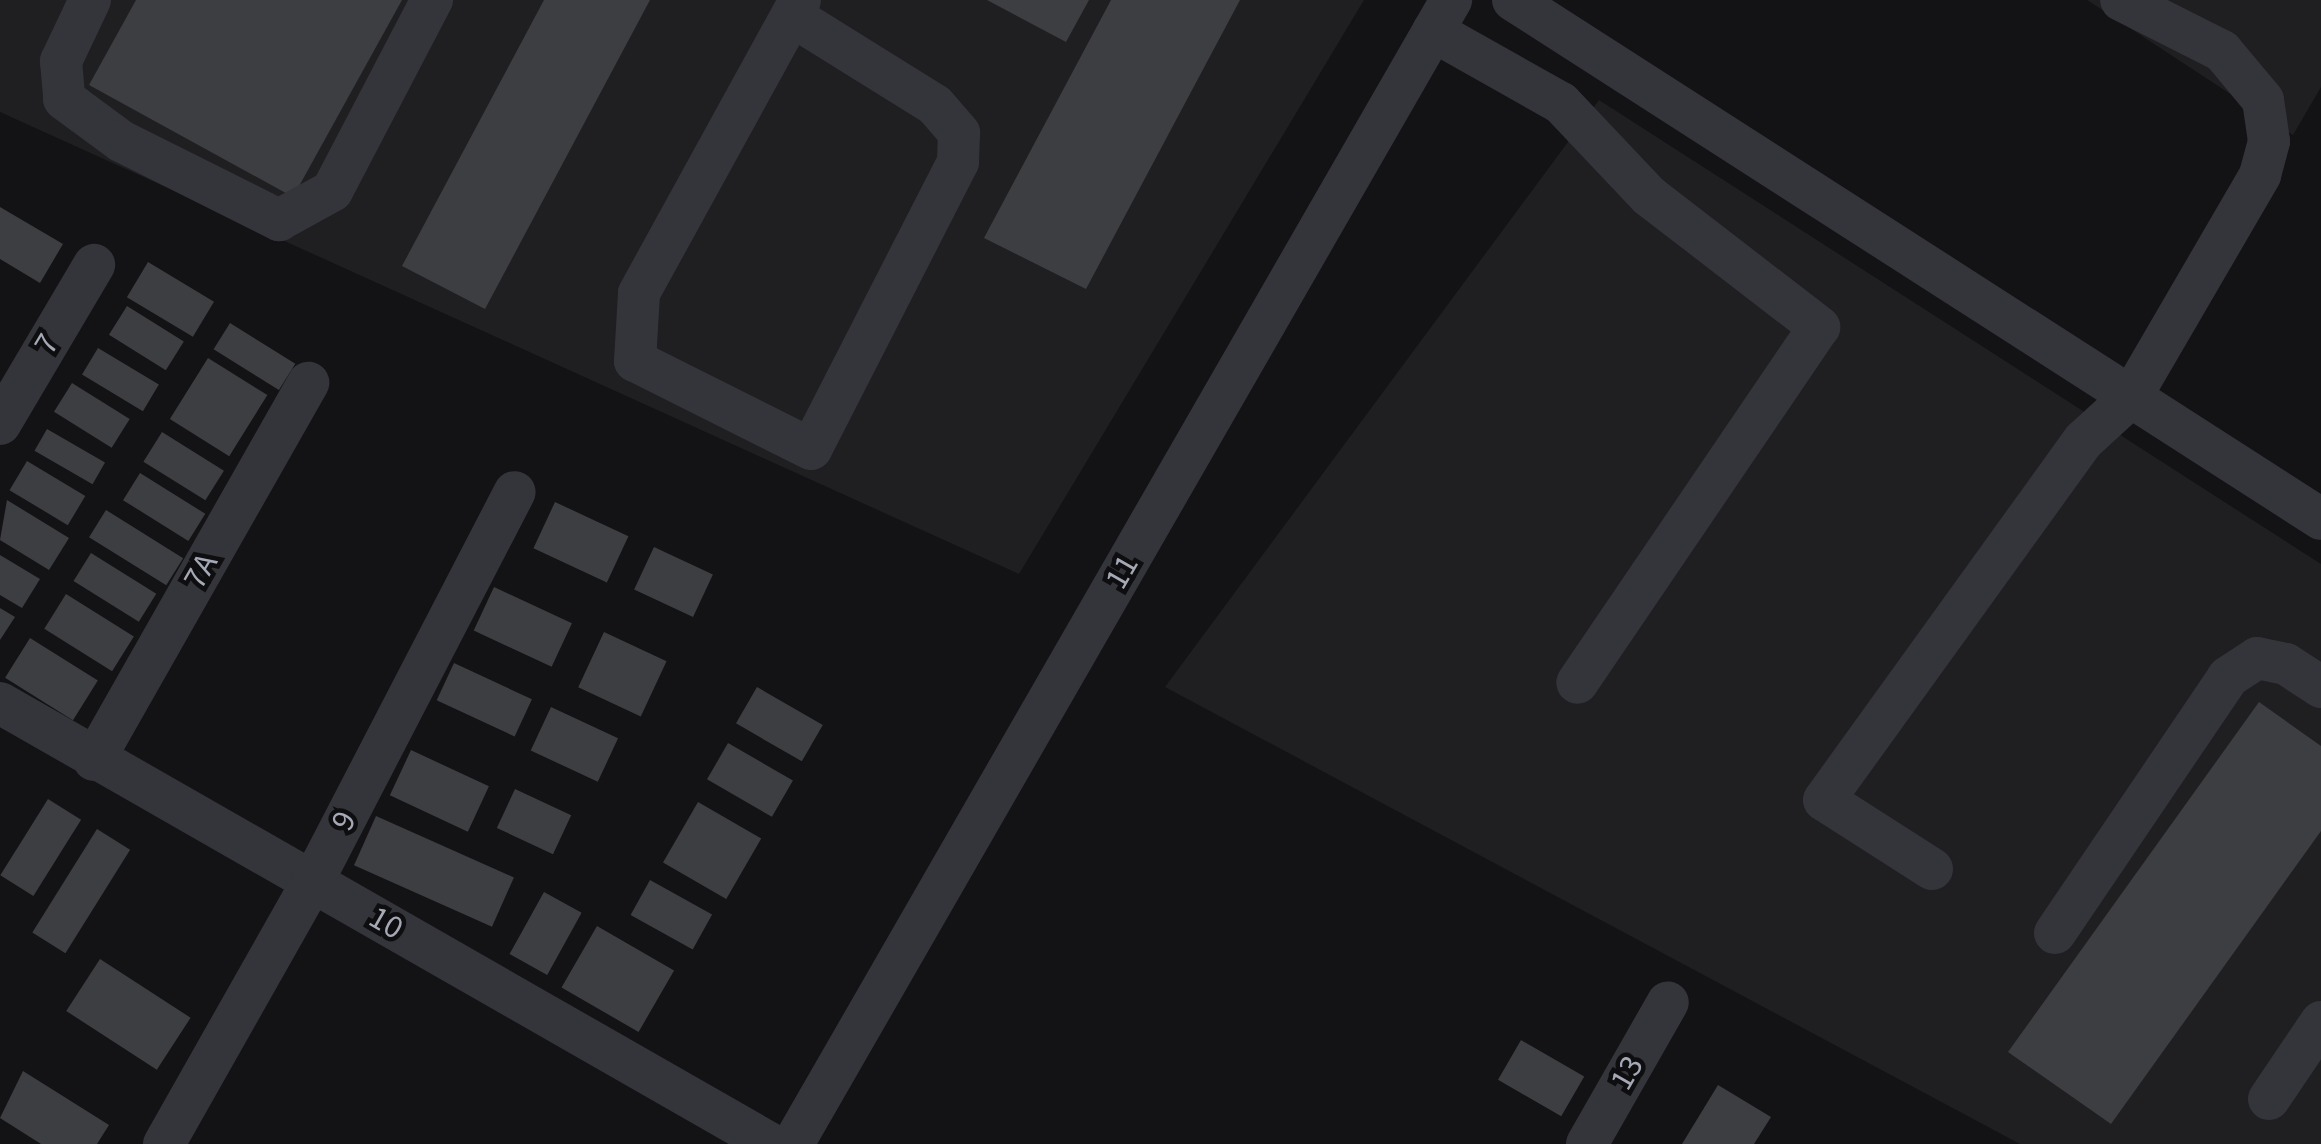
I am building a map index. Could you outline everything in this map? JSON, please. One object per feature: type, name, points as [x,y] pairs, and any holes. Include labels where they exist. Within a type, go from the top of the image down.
[{"type":"street","points":[[89,0],[61,61],[64,98],[121,141],[279,220],[332,191],[432,0]]},
{"type":"street","points":[[1513,0],[2321,519]]},
{"type":"street","points":[[1932,868],[1823,800],[2084,440],[2131,397],[2260,175],[2269,141],[2263,100],[2222,51],[2121,0]]},
{"type":"street","points":[[796,8],[935,105],[959,133],[958,162],[811,448],[635,361],[639,293],[796,8]]},
{"type":"street","points":[[1442,15],[1561,104],[1649,196],[1819,327],[1577,683]]},
{"type":"street","name":"11","points":[[793,1144],[1442,15]]},
{"type":"street","name":"7","points":[[0,424],[94,265]]},
{"type":"street","name":"7A","points":[[94,760],[308,383]]},
{"type":"street","name":"9","points":[[164,1144],[313,881],[515,492]]},
{"type":"street","points":[[2056,933],[2228,677],[2257,658],[2285,664],[2321,687]]},
{"type":"street","name":"10","points":[[0,703],[771,1144]]},
{"type":"street","name":"13","points":[[1587,1144],[1668,1002]]},
{"type":"street","points":[[2269,1100],[2321,1022]]},
{"type":"shaded area","points":[[0,0],[1364,0],[1019,574],[0,112]]},
{"type":"shaded area","points":[[2087,0],[2321,0],[2321,87],[2293,135]]},
{"type":"shaded area","points":[[1599,100],[2321,564],[2321,1144],[2020,1144],[1165,687]]},
{"type":"building","points":[[136,0],[402,0],[293,197],[89,85]]},
{"type":"building","points":[[544,0],[650,0],[485,309],[402,266]]},
{"type":"building","points":[[987,0],[1089,0],[1066,42]]},
{"type":"building","points":[[1111,0],[1240,0],[1086,289],[984,238]]},
{"type":"building","points":[[0,207],[63,244],[40,283],[0,259]]},
{"type":"building","points":[[148,262],[214,302],[193,337],[127,297]]},
{"type":"building","points":[[127,306],[184,342],[166,370],[109,335]]},
{"type":"building","points":[[230,323],[295,364],[279,390],[214,349]]},
{"type":"building","points":[[98,348],[159,385],[143,411],[82,375]]},
{"type":"building","points":[[208,358],[267,395],[229,456],[170,419]]},
{"type":"building","points":[[72,383],[130,419],[112,448],[54,412]]},
{"type":"building","points":[[47,429],[105,462],[93,484],[34,451]]},
{"type":"building","points":[[162,432],[224,471],[205,500],[143,462]]},
{"type":"building","points":[[27,461],[85,496],[68,525],[9,490]]},
{"type":"building","points":[[140,473],[205,514],[188,541],[123,500]]},
{"type":"building","points":[[7,500],[69,538],[49,570],[0,540]]},
{"type":"building","points":[[555,502],[628,536],[607,582],[533,548]]},
{"type":"building","points":[[106,510],[183,558],[166,585],[89,537]]},
{"type":"building","points":[[654,547],[713,574],[693,617],[634,590]]},
{"type":"building","points":[[91,553],[156,594],[139,622],[74,581]]},
{"type":"building","points":[[0,555],[40,579],[22,608],[0,595]]},
{"type":"building","points":[[494,587],[572,623],[552,667],[474,631]]},
{"type":"building","points":[[66,594],[134,636],[112,671],[44,629]]},
{"type":"building","points":[[0,608],[15,617],[0,640]]},
{"type":"building","points":[[604,632],[667,661],[641,716],[578,687]]},
{"type":"building","points":[[30,638],[98,680],[73,720],[5,678]]},
{"type":"building","points":[[454,663],[532,699],[515,737],[437,700]]},
{"type":"building","points":[[757,687],[823,725],[802,761],[736,723]]},
{"type":"building","points":[[2259,702],[2321,746],[2321,831],[2111,1124],[2008,1052]]},
{"type":"building","points":[[551,707],[618,738],[598,782],[531,751]]},
{"type":"building","points":[[728,743],[793,780],[772,817],[707,779]]},
{"type":"building","points":[[411,750],[489,786],[468,832],[390,795]]},
{"type":"building","points":[[515,789],[571,815],[553,854],[497,828]]},
{"type":"building","points":[[48,799],[81,820],[33,896],[0,875]]},
{"type":"building","points":[[698,802],[761,838],[726,899],[663,863]]},
{"type":"building","points":[[376,816],[514,877],[492,927],[354,865]]},
{"type":"building","points":[[97,829],[130,850],[65,953],[32,932]]},
{"type":"building","points":[[650,880],[712,914],[693,949],[631,915]]},
{"type":"building","points":[[544,892],[582,913],[547,975],[510,954]]},
{"type":"building","points":[[597,926],[674,970],[639,1032],[562,987]]},
{"type":"building","points":[[100,959],[191,1018],[157,1070],[66,1011]]},
{"type":"building","points":[[1521,1040],[1584,1076],[1561,1116],[1498,1080]]},
{"type":"building","points":[[23,1071],[109,1125],[97,1144],[41,1144],[0,1118]]},
{"type":"building","points":[[1718,1085],[1771,1117],[1754,1144],[1682,1144]]}]
